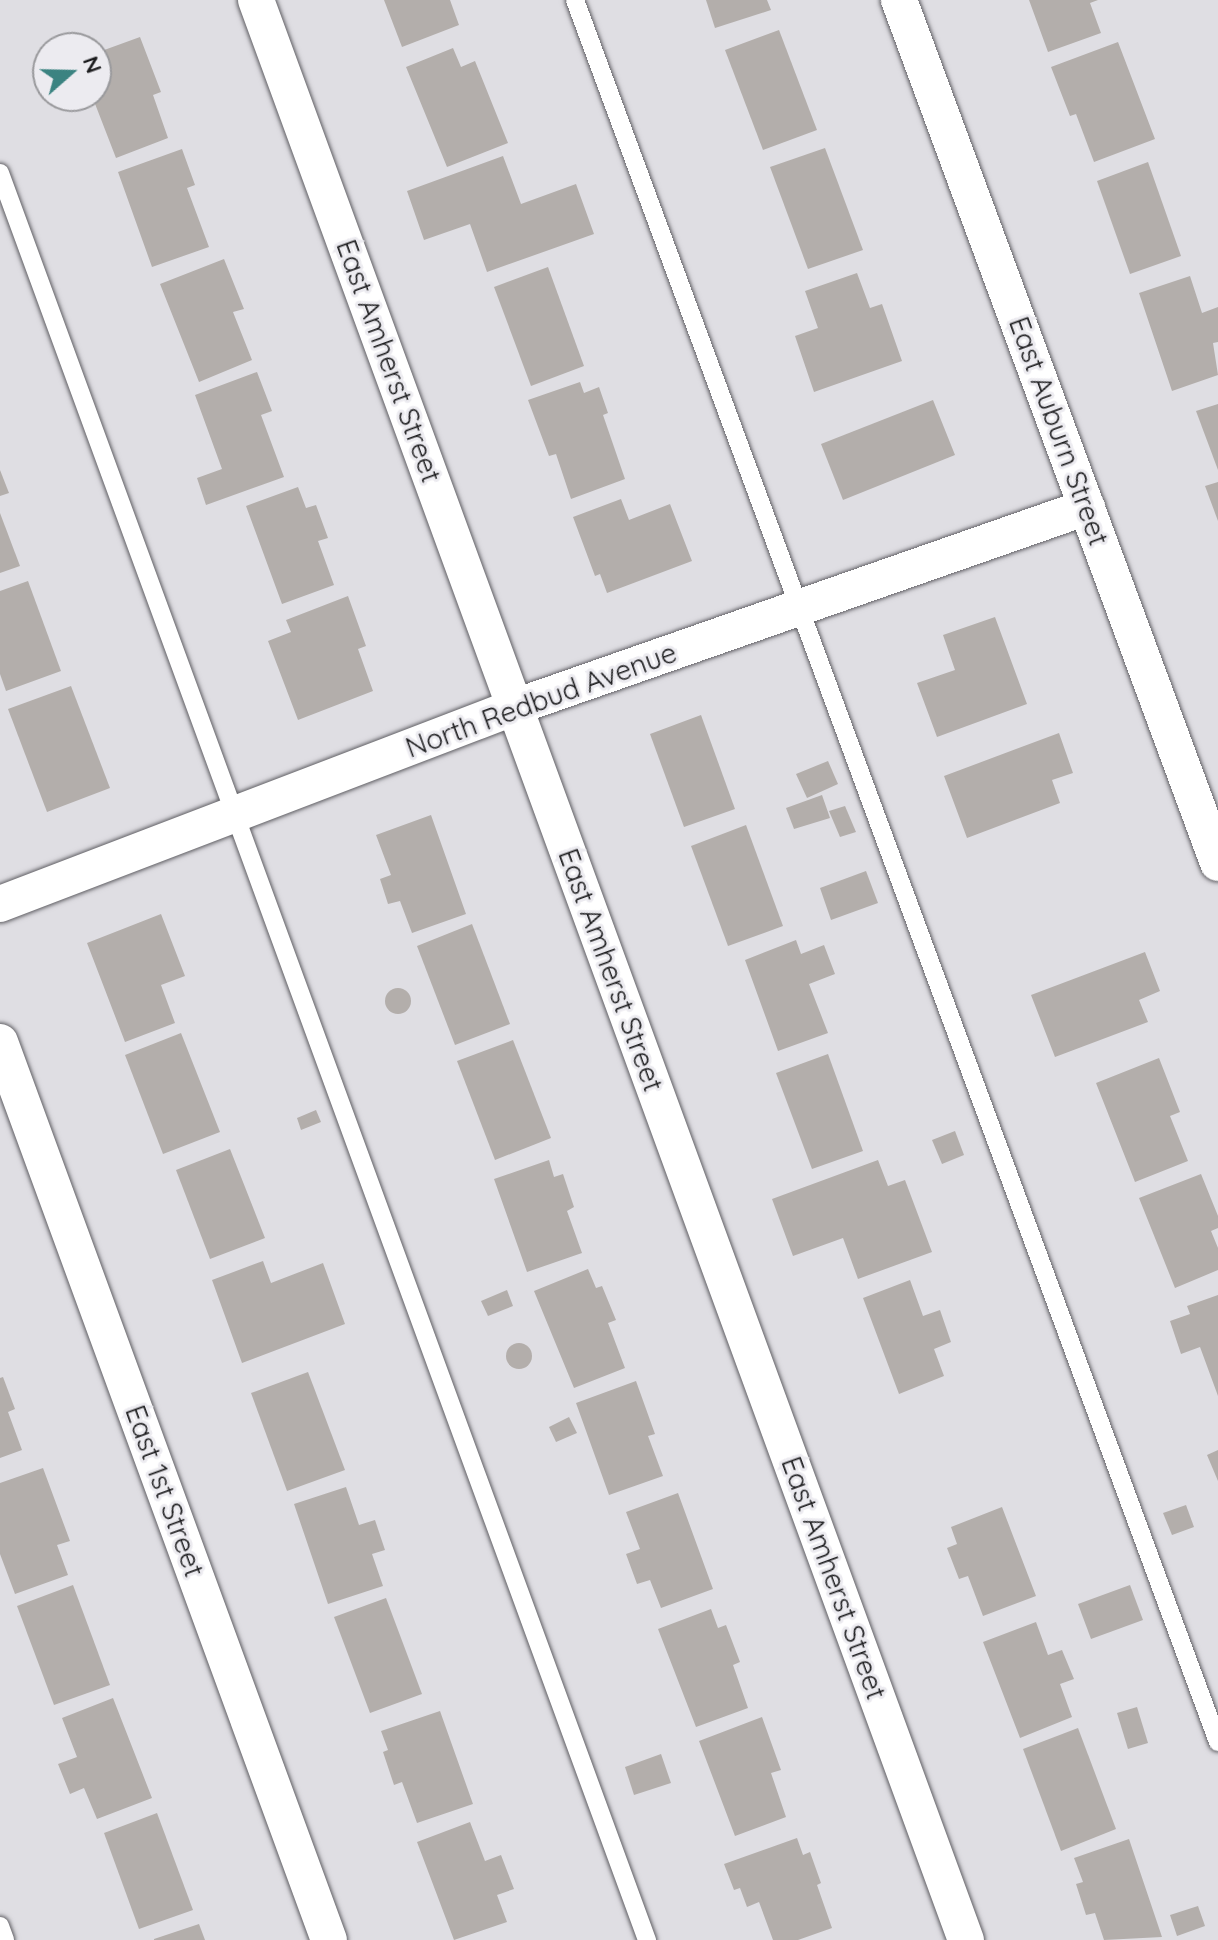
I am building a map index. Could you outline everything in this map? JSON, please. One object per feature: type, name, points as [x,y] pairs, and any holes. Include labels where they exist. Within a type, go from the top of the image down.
[{"type":"street","name":"East Amherst Street","points":[[256,0],[966,1940]]},
{"type":"street","name":"East Auburn Street","points":[[899,0],[1218,863]]},
{"type":"street","name":"North Redbud Avenue","points":[[0,904],[515,707],[1087,507]]},
{"type":"street","name":"East 1st Street","points":[[0,1042],[329,1940]]},
{"type":"lane","points":[[575,0],[1218,1742]]},
{"type":"lane","points":[[0,173],[647,1940]]},
{"type":"lane","points":[[0,1926],[5,1940]]},
{"type":"building","points":[[384,0],[450,0],[459,25],[402,47]]},
{"type":"building","points":[[706,0],[767,0],[771,10],[715,28]]},
{"type":"building","points":[[1029,0],[1098,0],[1090,3],[1101,33],[1048,52]]},
{"type":"building","points":[[779,30],[817,130],[763,150],[725,50]]},
{"type":"building","points":[[140,37],[161,92],[153,95],[168,138],[116,158],[98,112],[112,112],[112,47]]},
{"type":"building","points":[[1118,42],[1155,139],[1094,162],[1076,114],[1070,116],[1051,67]]},
{"type":"building","points":[[453,48],[461,67],[475,61],[508,143],[447,167],[406,67]]},
{"type":"building","points":[[825,148],[863,250],[808,269],[770,167]]},
{"type":"building","points":[[182,149],[195,185],[187,188],[209,247],[152,267],[118,172]]},
{"type":"building","points":[[503,156],[521,204],[576,184],[594,234],[487,272],[470,224],[424,240],[407,191]]},
{"type":"building","points":[[1148,162],[1181,256],[1130,274],[1097,181]]},
{"type":"building","points":[[224,259],[244,309],[233,312],[252,360],[199,382],[160,284]]},
{"type":"building","points":[[548,267],[584,366],[531,386],[494,287]]},
{"type":"building","points":[[857,273],[870,308],[882,304],[902,361],[814,392],[795,336],[818,328],[805,291]]},
{"type":"building","points":[[1190,276],[1202,313],[1218,307],[1218,342],[1213,343],[1218,375],[1172,391],[1139,293]]},
{"type":"building","points":[[257,372],[272,411],[261,415],[284,477],[206,505],[197,478],[222,469],[195,395]]},
{"type":"building","points":[[580,382],[584,393],[599,387],[608,413],[603,415],[625,479],[571,499],[556,454],[549,456],[528,400]]},
{"type":"building","points":[[933,400],[955,455],[843,500],[821,444]]},
{"type":"building","points":[[1218,404],[1218,470],[1196,411]]},
{"type":"building","points":[[0,470],[9,493],[0,496]]},
{"type":"building","points":[[1218,482],[1218,521],[1205,486]]},
{"type":"building","points":[[298,487],[306,508],[316,505],[328,538],[318,541],[334,585],[282,604],[246,506]]},
{"type":"building","points":[[621,499],[629,520],[670,504],[692,561],[607,593],[600,574],[595,576],[573,517]]},
{"type":"building","points":[[0,513],[20,566],[0,573]]},
{"type":"building","points":[[28,581],[61,671],[6,691],[0,674],[0,591]]},
{"type":"building","points":[[348,596],[366,646],[358,649],[373,691],[298,720],[268,641],[291,632],[286,620]]},
{"type":"building","points":[[995,617],[1027,704],[937,737],[917,683],[955,670],[943,635]]},
{"type":"building","points":[[71,686],[110,788],[47,812],[8,709]]},
{"type":"building","points":[[701,715],[735,809],[684,827],[650,734]]},
{"type":"building","points":[[1059,733],[1073,773],[1052,780],[1060,803],[967,838],[944,776]]},
{"type":"building","points":[[828,761],[838,784],[807,798],[796,774]]},
{"type":"building","points":[[822,795],[830,818],[794,829],[786,808]]},
{"type":"building","points":[[845,806],[856,832],[840,837],[829,811]]},
{"type":"building","points":[[431,815],[466,914],[412,933],[400,901],[388,904],[380,879],[391,875],[376,835]]},
{"type":"building","points":[[746,825],[783,926],[728,946],[691,846]]},
{"type":"building","points":[[866,871],[878,903],[831,920],[820,888]]},
{"type":"building","points":[[161,914],[185,976],[161,985],[175,1023],[125,1042],[87,943]]},
{"type":"building","points":[[472,924],[510,1024],[455,1045],[417,946]]},
{"type":"building","points":[[796,940],[801,954],[824,945],[835,974],[809,984],[828,1033],[778,1051],[745,960]]},
{"type":"building","points":[[1145,952],[1160,991],[1139,1000],[1148,1022],[1055,1057],[1031,995]]},
{"type":"building","points":[[398,988],[407,992],[411,1001],[407,1010],[398,1014],[389,1010],[385,1001],[389,992]]},
{"type":"building","points":[[181,1033],[220,1132],[163,1154],[125,1055]]},
{"type":"building","points":[[513,1040],[551,1138],[495,1160],[457,1061]]},
{"type":"building","points":[[828,1054],[863,1151],[812,1169],[776,1073]]},
{"type":"building","points":[[1159,1058],[1180,1112],[1170,1116],[1188,1161],[1135,1182],[1096,1083]]},
{"type":"building","points":[[316,1110],[321,1122],[301,1130],[297,1118]]},
{"type":"building","points":[[955,1131],[964,1155],[942,1164],[932,1140]]},
{"type":"building","points":[[230,1149],[265,1238],[210,1259],[176,1170]]},
{"type":"building","points":[[549,1160],[554,1177],[563,1174],[574,1207],[567,1211],[582,1253],[527,1272],[494,1179]]},
{"type":"building","points":[[878,1160],[888,1186],[905,1180],[932,1252],[858,1279],[843,1238],[793,1256],[772,1199]]},
{"type":"building","points":[[1201,1174],[1218,1216],[1218,1228],[1211,1231],[1218,1248],[1218,1270],[1175,1288],[1139,1198]]},
{"type":"building","points":[[263,1261],[271,1283],[323,1263],[345,1324],[242,1363],[212,1280]]},
{"type":"building","points":[[588,1269],[596,1288],[602,1286],[616,1320],[608,1323],[625,1368],[574,1388],[534,1291]]},
{"type":"building","points":[[910,1280],[923,1316],[940,1310],[951,1342],[934,1349],[944,1376],[899,1394],[863,1298]]},
{"type":"building","points":[[507,1290],[513,1306],[488,1316],[481,1301]]},
{"type":"building","points":[[1218,1295],[1218,1396],[1200,1347],[1181,1354],[1170,1321],[1190,1314],[1187,1306]]},
{"type":"building","points":[[519,1343],[529,1346],[532,1356],[529,1366],[519,1369],[509,1366],[506,1356],[509,1346]]},
{"type":"building","points":[[308,1372],[345,1470],[287,1491],[251,1393]]},
{"type":"building","points":[[3,1377],[15,1409],[8,1412],[22,1450],[0,1458],[0,1378]]},
{"type":"building","points":[[636,1381],[655,1434],[648,1436],[663,1476],[609,1495],[576,1403]]},
{"type":"building","points":[[569,1417],[577,1433],[556,1442],[549,1427]]},
{"type":"building","points":[[1218,1450],[1218,1481],[1207,1455]]},
{"type":"building","points":[[43,1468],[70,1541],[57,1545],[68,1575],[15,1594],[0,1554],[0,1483]]},
{"type":"building","points":[[346,1487],[359,1525],[375,1520],[385,1550],[372,1554],[383,1586],[328,1604],[294,1504]]},
{"type":"building","points":[[678,1493],[713,1589],[661,1608],[650,1580],[637,1584],[626,1554],[640,1549],[626,1512]]},
{"type":"building","points":[[1186,1505],[1194,1527],[1172,1535],[1163,1513]]},
{"type":"building","points":[[1002,1507],[1036,1596],[983,1616],[968,1576],[959,1579],[947,1548],[957,1544],[951,1527]]},
{"type":"building","points":[[73,1585],[110,1685],[54,1705],[17,1606]]},
{"type":"building","points":[[1130,1585],[1143,1620],[1091,1639],[1078,1604]]},
{"type":"building","points":[[386,1598],[422,1694],[370,1713],[334,1617]]},
{"type":"building","points":[[711,1609],[718,1628],[726,1625],[740,1662],[733,1665],[748,1708],[696,1727],[658,1629]]},
{"type":"building","points":[[1036,1622],[1048,1655],[1062,1650],[1074,1679],[1060,1684],[1072,1717],[1020,1738],[983,1642]]},
{"type":"building","points":[[113,1698],[152,1798],[97,1819],[84,1788],[70,1794],[58,1764],[77,1757],[62,1718]]},
{"type":"building","points":[[1137,1707],[1148,1743],[1128,1749],[1117,1713]]},
{"type":"building","points":[[440,1711],[473,1804],[417,1823],[402,1782],[394,1785],[383,1752],[388,1750],[381,1731]]},
{"type":"building","points":[[762,1717],[781,1770],[771,1773],[786,1817],[735,1836],[699,1741]]},
{"type":"building","points":[[1078,1728],[1116,1829],[1061,1851],[1023,1749]]},
{"type":"building","points":[[661,1754],[671,1783],[634,1795],[625,1767]]},
{"type":"building","points":[[157,1813],[193,1910],[139,1929],[104,1833]]},
{"type":"building","points":[[470,1822],[485,1861],[501,1855],[514,1889],[497,1895],[507,1922],[454,1940],[417,1842]]},
{"type":"building","points":[[797,1838],[803,1855],[810,1852],[821,1883],[817,1885],[832,1928],[798,1940],[773,1940],[759,1902],[747,1907],[740,1888],[734,1890],[724,1864]]},
{"type":"building","points":[[1129,1839],[1162,1937],[1104,1940],[1095,1913],[1086,1915],[1076,1884],[1083,1882],[1074,1858]]},
{"type":"building","points":[[1198,1906],[1205,1926],[1177,1936],[1170,1915]]},
{"type":"building","points":[[199,1924],[205,1940],[154,1940],[154,1939]]}]
